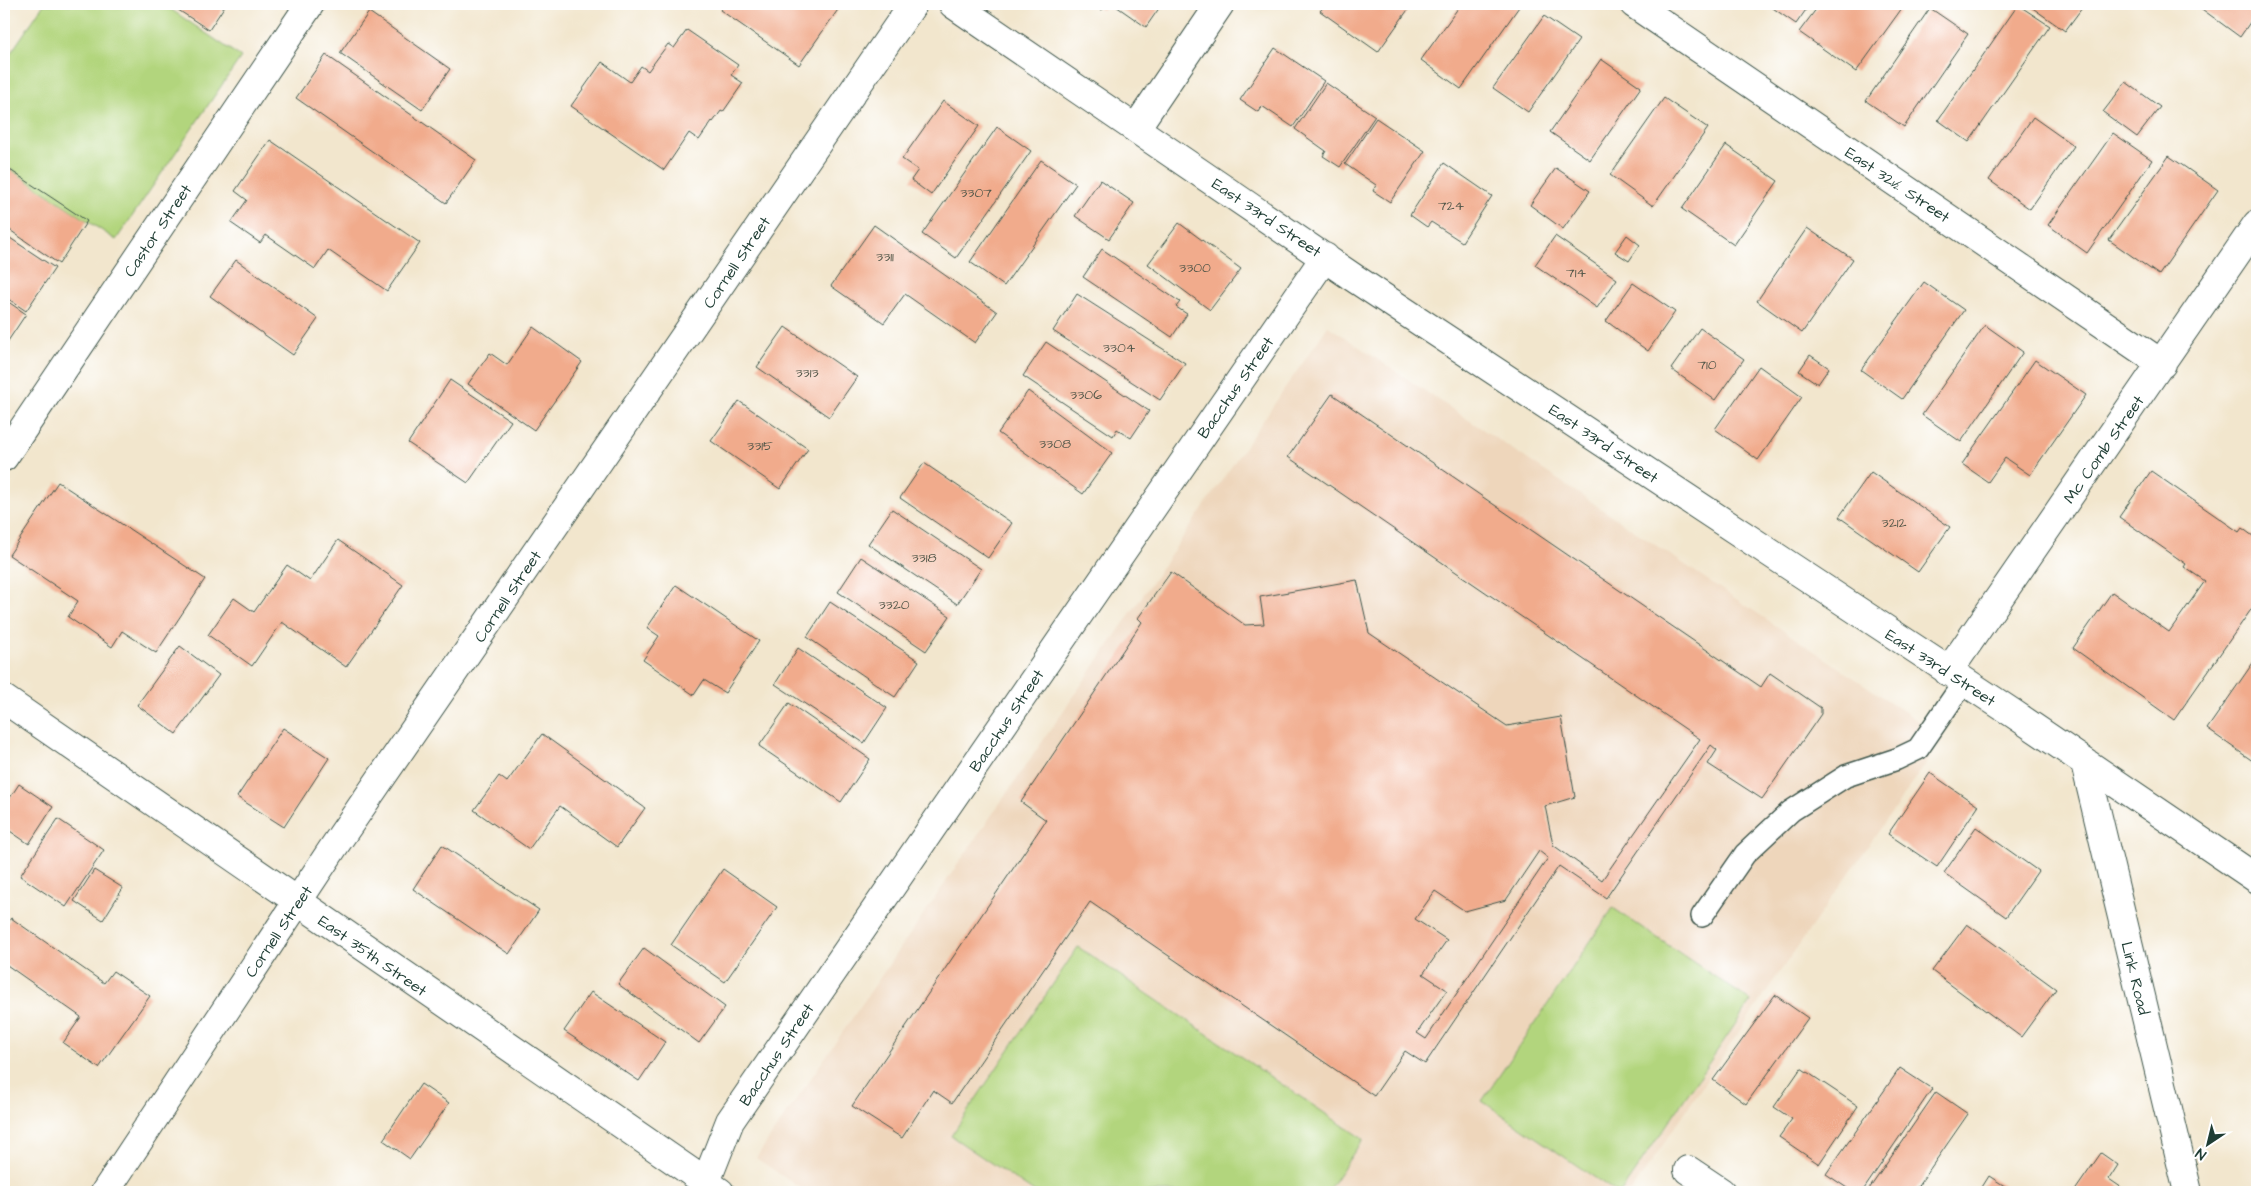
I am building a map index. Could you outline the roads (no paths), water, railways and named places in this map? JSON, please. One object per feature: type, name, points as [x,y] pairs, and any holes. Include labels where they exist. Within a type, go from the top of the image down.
[{"type":"street","name":"Castor Street","points":[[4,457],[310,4]]},
{"type":"street","name":"Cornell Street","points":[[105,1192],[297,902],[914,4]]},
{"type":"street","name":"East 33rd Street","points":[[953,4],[1325,257],[2257,879]]},
{"type":"street","points":[[1136,128],[1220,4]]},
{"type":"street","name":"East 32½ Street","points":[[1634,4],[2162,364]]},
{"type":"street","name":"Mc Comb Street","points":[[1956,677],[2162,364],[2257,224]]},
{"type":"street","name":"Bacchus Street","points":[[709,1189],[730,1121],[1325,257]]},
{"type":"street","name":"East 35th Street","points":[[4,699],[709,1189]]},
{"type":"street","name":"Link Road","points":[[2085,763],[2188,1192]]},
{"type":"street","points":[[1688,1170],[1720,1192]]},
{"type":"lane","points":[[1702,916],[1745,854],[1791,811],[1846,776],[1897,759],[1918,749],[1956,677]]}]
